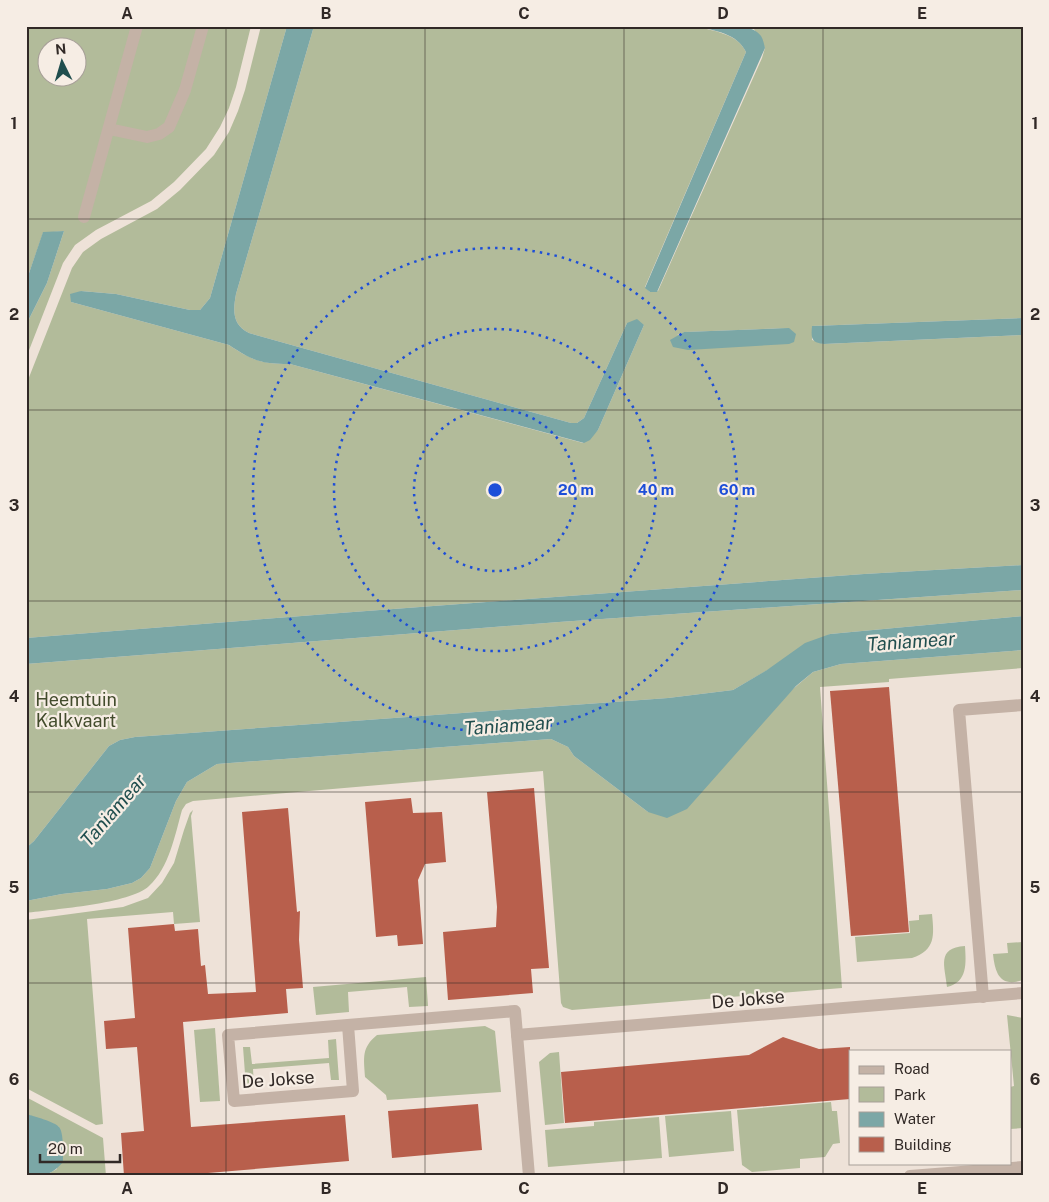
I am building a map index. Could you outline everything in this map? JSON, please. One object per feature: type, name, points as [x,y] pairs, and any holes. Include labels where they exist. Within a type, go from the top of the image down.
[{"type":"street","points":[[84,217],[138,26]]},
{"type":"street","points":[[109,129],[147,137],[159,134],[169,126],[185,90],[204,26]]},
{"type":"street","points":[[983,997],[959,710],[1023,705]]},
{"type":"street","name":"De Jokse","points":[[517,1035],[1023,993]]},
{"type":"street","name":"De Jokse","points":[[348,1025],[353,1091],[234,1101],[228,1035],[515,1011],[529,1176]]},
{"type":"street","points":[[910,1176],[1023,1167]]},
{"type":"green space","points":[[26,26],[251,26],[229,108],[206,149],[174,182],[151,201],[96,230],[75,245],[63,263],[26,358],[26,325],[47,283],[64,231],[43,233],[26,282]]},
{"type":"green space","points":[[261,26],[287,26],[210,298],[200,310],[190,310],[116,294],[81,291],[71,302],[229,345],[245,355],[258,360],[290,364],[583,443],[598,430],[644,325],[627,323],[584,418],[577,423],[571,423],[249,333],[239,326],[234,311],[236,294],[314,26],[696,26],[725,34],[737,41],[746,52],[645,287],[650,292],[658,291],[762,58],[765,48],[754,29],[744,26],[1023,26],[1023,318],[812,326],[812,340],[824,344],[1023,335],[1023,565],[864,574],[26,638],[26,385],[72,268],[83,252],[101,239],[157,209],[180,190],[214,155],[229,132],[245,90]],"holes":[[[789,328],[677,335],[685,332]]]},
{"type":"green space","name":"Heemtuin Kalkvaart","points":[[1023,590],[1023,616],[830,634],[733,690],[668,698],[135,737],[120,740],[109,746],[34,841],[26,848],[26,664],[559,622]]},
{"type":"green space","points":[[1023,650],[1023,668],[889,679],[889,682],[820,687],[842,988],[572,1010],[563,1007],[561,1003],[543,771],[193,801],[186,804],[182,810],[166,861],[156,879],[149,886],[126,897],[109,901],[26,913],[26,901],[62,894],[107,889],[132,883],[141,878],[150,868],[176,801],[187,782],[217,764],[551,739],[568,747],[574,756],[648,812],[813,672],[841,664]]},
{"type":"green space","points":[[193,810],[191,816],[200,922],[174,924],[173,912],[87,919],[103,1124],[96,1125],[26,1088],[26,920],[123,907],[148,898],[162,883],[174,863],[190,813]]},
{"type":"green space","points":[[932,914],[932,941],[926,951],[920,955],[912,958],[857,962],[855,937],[910,933],[909,921],[919,920],[919,915]]},
{"type":"green space","points":[[1023,942],[1023,980],[1009,982],[1004,980],[997,973],[993,954],[1008,953],[1007,943]]},
{"type":"green space","points":[[965,946],[965,965],[962,976],[959,981],[947,987],[944,965],[946,954],[956,947]]},
{"type":"green space","points":[[426,977],[428,1006],[409,1007],[407,987],[348,992],[349,1012],[316,1015],[313,987]]},
{"type":"green space","points":[[1007,1015],[1023,1018],[1023,1128],[1012,1129],[1012,1086],[1014,1086],[1012,1050],[1010,1050]]},
{"type":"green space","points":[[485,1026],[495,1031],[501,1092],[387,1100],[386,1095],[365,1077],[364,1059],[366,1049],[368,1044],[377,1035]]},
{"type":"green space","points":[[215,1028],[220,1101],[200,1102],[194,1030]]},
{"type":"green space","points":[[336,1039],[339,1080],[331,1080],[329,1063],[253,1069],[254,1087],[246,1087],[243,1047],[250,1047],[252,1064],[329,1058],[328,1040]]},
{"type":"green space","points":[[559,1052],[564,1123],[545,1125],[539,1062],[550,1053]]},
{"type":"green space","points":[[26,1097],[103,1138],[106,1176],[44,1176],[57,1169],[59,1127],[26,1114]]},
{"type":"green space","points":[[831,1102],[832,1111],[837,1111],[840,1143],[833,1144],[825,1157],[800,1159],[800,1168],[752,1172],[742,1165],[737,1110]]},
{"type":"green space","points":[[731,1111],[734,1151],[669,1157],[665,1116]]},
{"type":"green space","points":[[659,1117],[662,1158],[548,1167],[545,1130],[594,1126],[594,1122]]},
{"type":"water","points":[[731,25],[749,28],[761,36],[765,48],[657,292],[650,292],[645,288],[746,52],[731,37],[718,31],[696,26]]},
{"type":"water","points":[[287,26],[314,26],[236,294],[234,311],[239,326],[249,333],[571,423],[577,423],[584,418],[627,323],[637,319],[644,325],[598,430],[590,440],[584,443],[290,364],[264,362],[245,355],[229,345],[71,302],[70,294],[81,291],[116,294],[190,310],[200,310],[210,298]]},
{"type":"water","points":[[64,231],[47,283],[26,325],[26,282],[43,232]]},
{"type":"water","points":[[1023,318],[1023,335],[824,344],[814,341],[812,334],[812,326]]},
{"type":"water","points":[[789,328],[796,334],[794,342],[789,344],[688,350],[673,347],[670,340],[684,332]]},
{"type":"water","points":[[1023,565],[1023,590],[559,622],[26,664],[26,638],[864,574]]},
{"type":"water","name":"Taniamear","points":[[1023,616],[1023,650],[841,664],[813,672],[796,686],[687,809],[667,818],[648,812],[574,756],[568,747],[551,739],[217,764],[187,782],[176,801],[150,868],[141,878],[132,883],[107,889],[62,894],[26,901],[26,848],[34,841],[109,746],[120,740],[135,737],[668,698],[733,690],[767,670],[805,643],[830,634]]},
{"type":"water","points":[[26,1114],[53,1123],[61,1130],[63,1162],[51,1173],[26,1176]]},
{"type":"building","points":[[889,687],[909,932],[851,936],[830,691]]},
{"type":"building","points":[[534,788],[549,968],[531,969],[533,993],[448,1000],[443,932],[496,927],[497,907],[487,792]]},
{"type":"building","points":[[411,798],[413,813],[442,812],[446,862],[425,864],[418,880],[423,944],[398,946],[397,935],[376,937],[365,802]]},
{"type":"building","points":[[288,808],[297,912],[300,911],[299,940],[303,988],[286,989],[288,1013],[183,1022],[191,1127],[345,1115],[349,1161],[172,1176],[124,1176],[121,1133],[144,1131],[137,1047],[106,1049],[104,1021],[135,1018],[128,928],[174,924],[175,931],[198,929],[201,966],[205,965],[208,994],[256,992],[242,812]]},
{"type":"building","points":[[783,1037],[819,1049],[850,1047],[849,1099],[565,1123],[561,1072],[749,1055]]},
{"type":"building","points":[[478,1104],[482,1150],[392,1158],[388,1111]]}]
